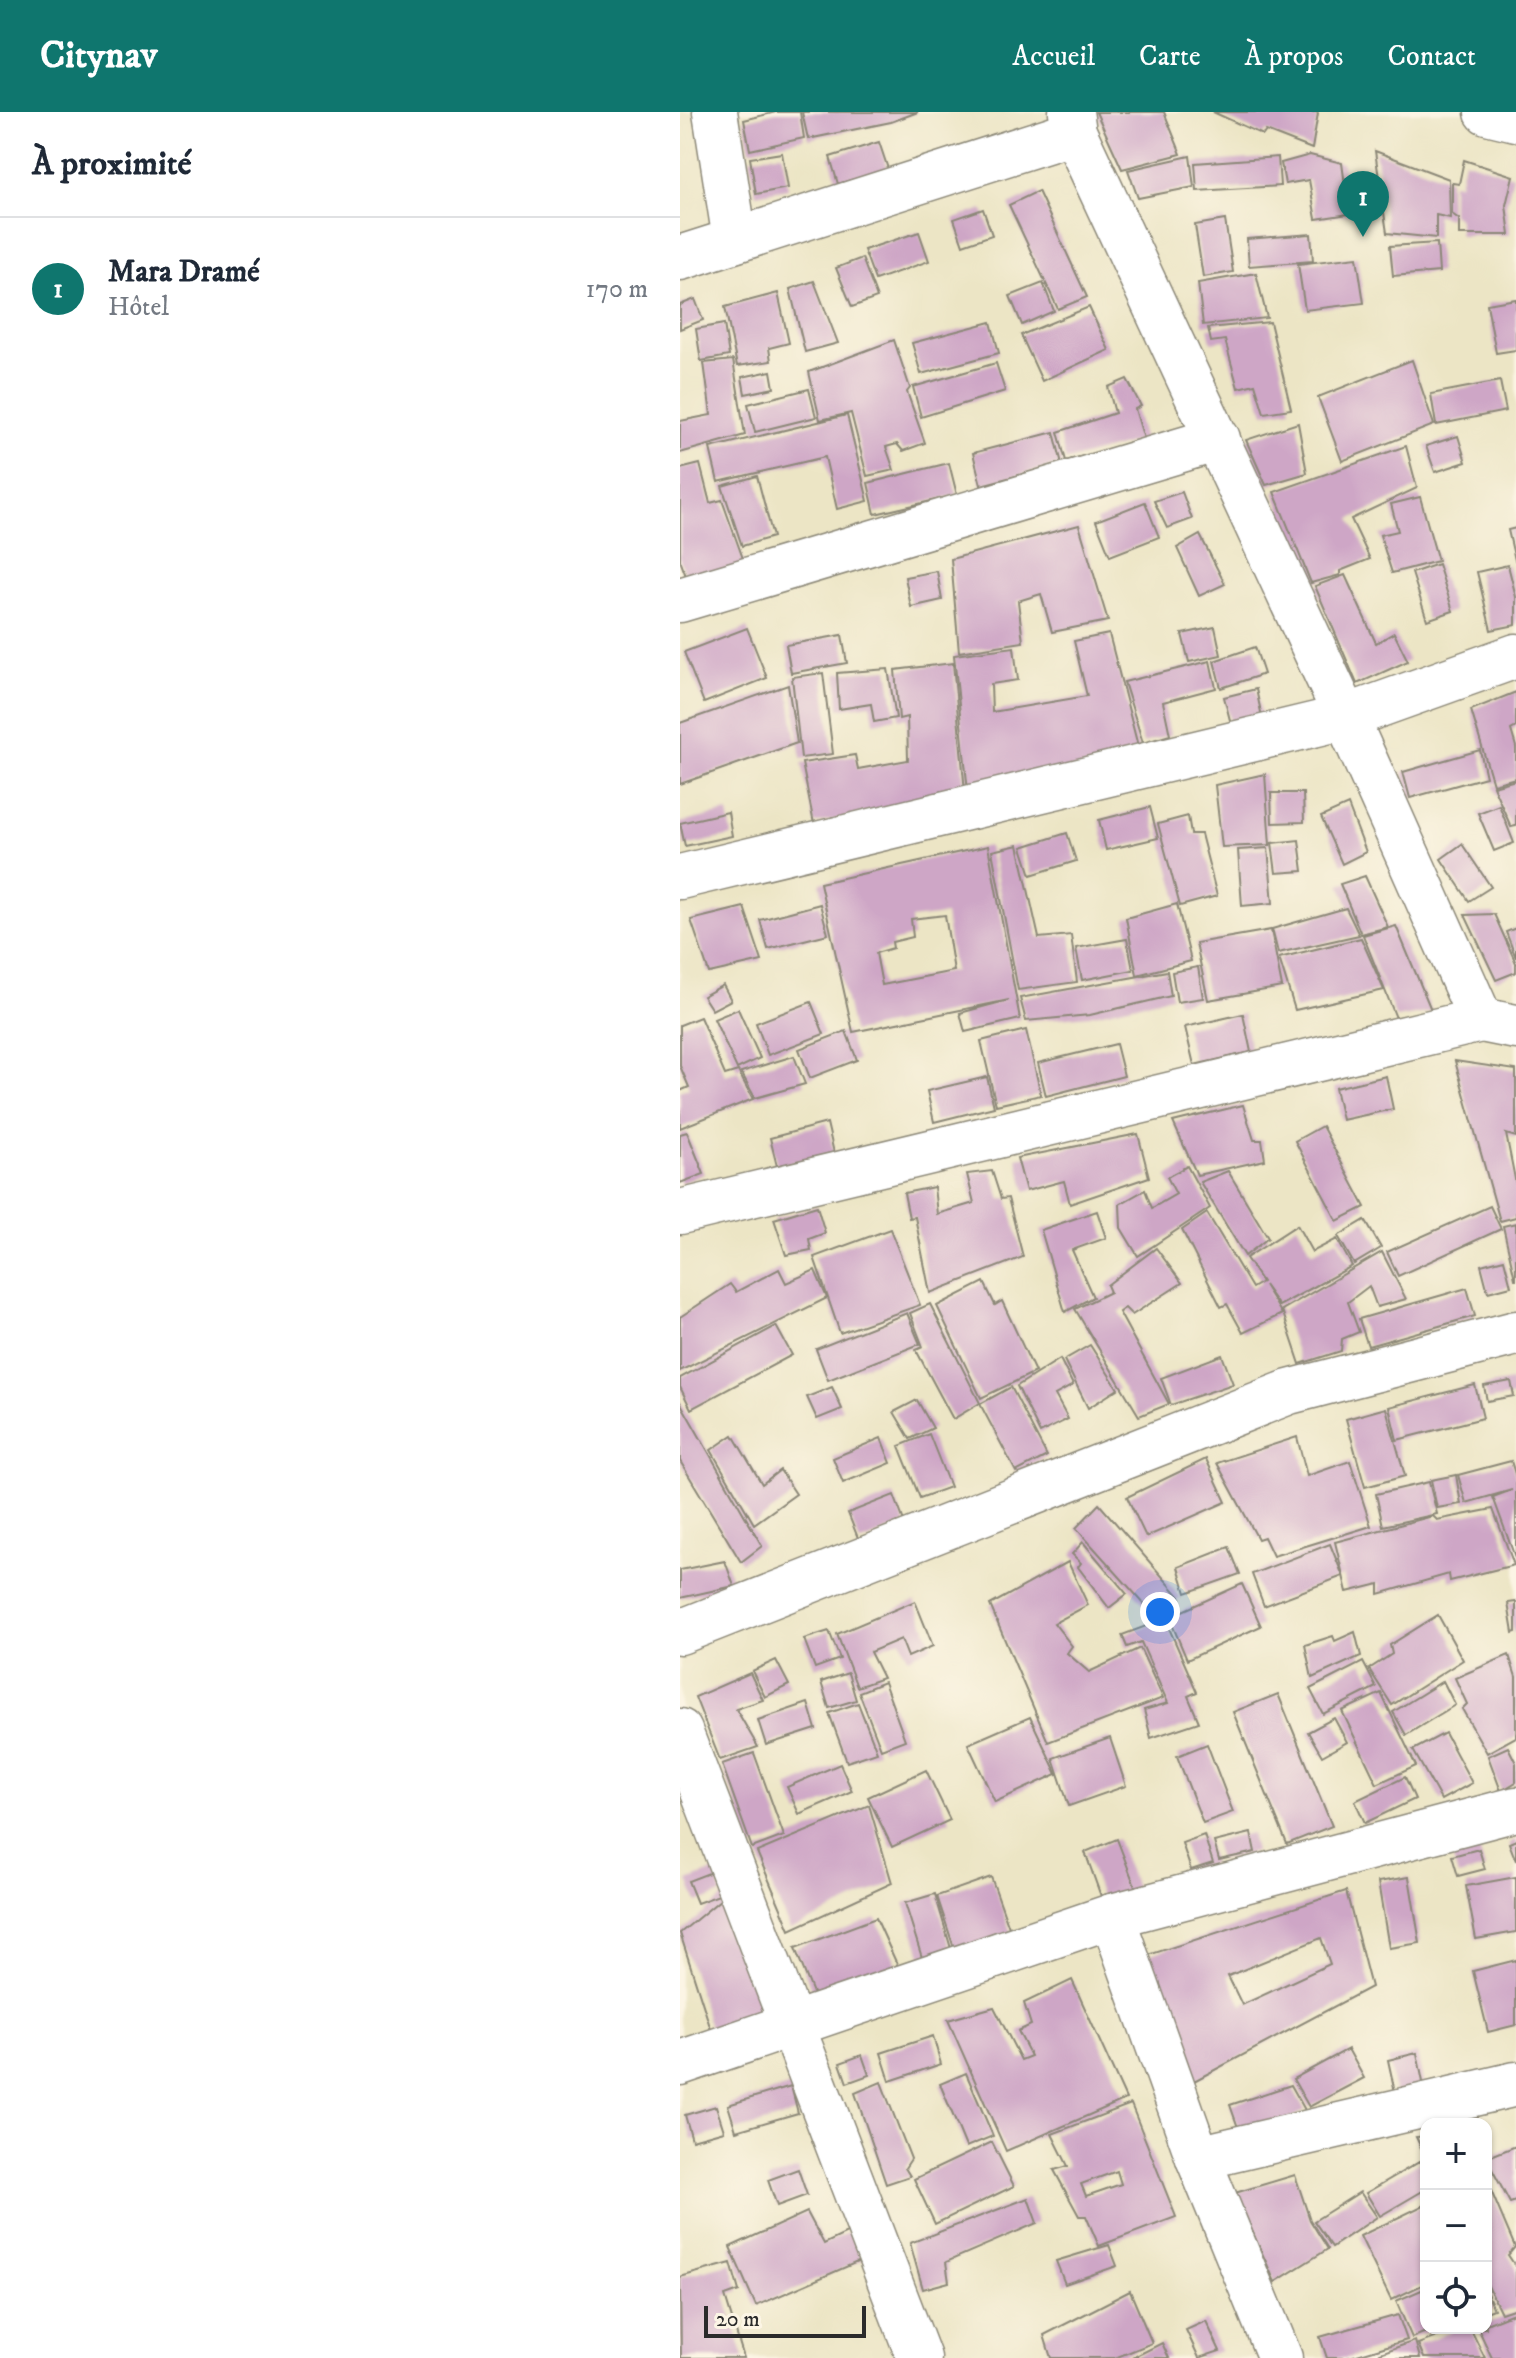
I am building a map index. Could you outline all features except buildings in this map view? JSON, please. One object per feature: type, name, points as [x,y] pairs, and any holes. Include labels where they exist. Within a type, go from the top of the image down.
[{"type":"street","points":[[715,112],[735,240]]},
{"type":"street","points":[[1487,112],[1516,119]]},
{"type":"street","points":[[680,258],[1072,122],[1346,717],[1498,1023],[680,1212]]},
{"type":"street","points":[[680,600],[1218,439]]},
{"type":"street","points":[[680,877],[1346,717],[1516,656]]},
{"type":"street","points":[[680,1632],[1289,1392],[1516,1333]]},
{"type":"street","points":[[680,1731],[919,2358]]},
{"type":"street","points":[[680,2063],[1112,1916],[1516,1809]]},
{"type":"street","points":[[1112,1916],[1198,2158],[1280,2358]]},
{"type":"street","points":[[1198,2158],[1516,2084]]},
{"type":"place","name":"Mara Dramé","points":[[1363,237]]}]
